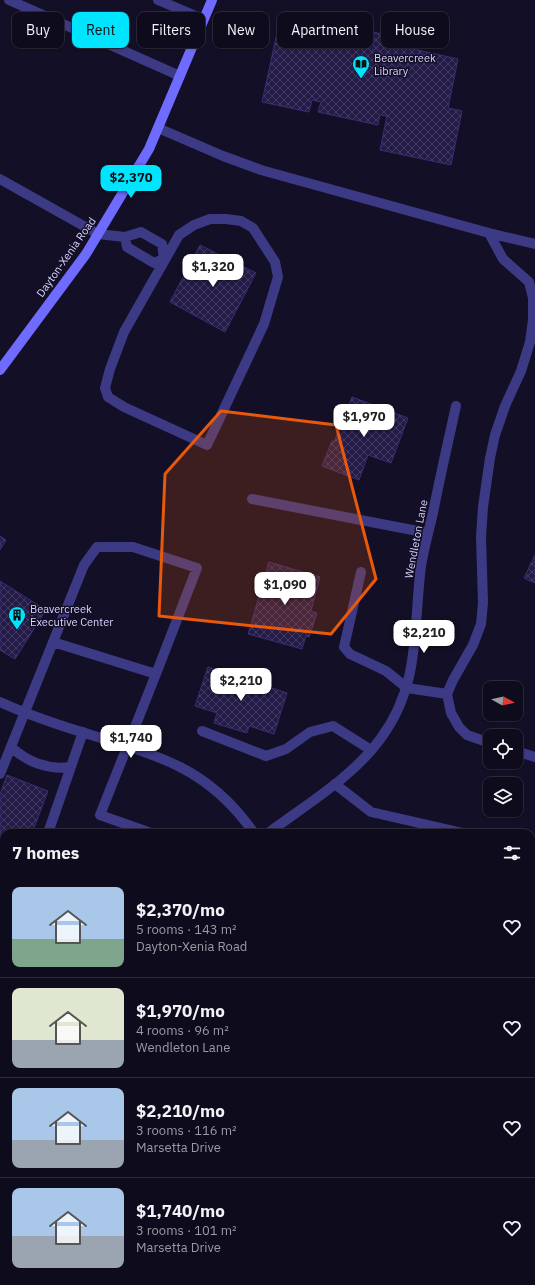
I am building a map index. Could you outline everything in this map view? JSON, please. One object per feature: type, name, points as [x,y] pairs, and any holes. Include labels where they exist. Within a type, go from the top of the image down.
[{"type":"main road","name":"Dayton-Xenia Road","points":[[205,18],[212,0]]},
{"type":"main road","name":"Dayton-Xenia Road","points":[[0,370],[86,254],[149,149],[192,48]]},
{"type":"street","points":[[9,0],[180,76]]},
{"type":"street","points":[[158,0],[186,12]]},
{"type":"street","points":[[158,128],[223,156],[261,170],[489,233],[535,244]]},
{"type":"street","points":[[0,179],[98,234],[125,237],[141,232],[162,244],[164,259],[124,332],[110,369],[105,388],[108,397],[124,407],[207,444],[264,324],[278,277],[275,262],[253,228],[241,221],[210,219],[194,225],[179,235],[164,259],[154,263],[127,247],[125,237]]},
{"type":"street","points":[[483,740],[467,734],[459,727],[451,713],[447,694],[453,680],[473,646],[481,624],[483,603],[481,537],[483,507],[490,458],[495,435],[521,371],[530,342],[534,306],[532,281],[503,259],[489,233]]},
{"type":"street","name":"Wendleton Lane","points":[[273,829],[349,773],[371,750],[390,724],[407,688],[412,664],[421,565],[456,406]]},
{"type":"street","points":[[252,498],[428,533]]},
{"type":"street","points":[[0,774],[84,565],[97,547],[133,547],[197,568],[100,815],[140,829]]},
{"type":"street","points":[[361,572],[344,647],[350,654],[386,671],[407,688],[447,694]]},
{"type":"street","points":[[53,642],[156,674]]},
{"type":"street","points":[[0,702],[24,712],[168,761],[194,775],[226,800],[244,818],[251,829]]},
{"type":"street","points":[[202,731],[266,756],[286,749],[310,732],[333,726],[371,750]]},
{"type":"street","points":[[49,829],[83,732]]},
{"type":"street","points":[[11,747],[21,756],[39,764],[58,769],[70,767]]},
{"type":"street","points":[[523,753],[535,757]]},
{"type":"street","points":[[334,784],[371,812],[445,829]]},
{"type":"highlighted area","points":[[221,411],[336,425],[376,579],[331,634],[159,616],[165,474]]},
{"type":"building","name":"Beavercreek Library","points":[[373,32],[381,34],[381,48],[408,48],[458,59],[448,108],[462,111],[451,165],[380,150],[387,116],[380,115],[378,125],[318,112],[321,102],[312,100],[309,112],[262,102],[277,33],[277,48],[373,48]]},
{"type":"building","points":[[200,245],[256,273],[225,332],[170,302]]},
{"type":"building","points":[[352,397],[408,418],[391,463],[368,455],[359,480],[322,466],[332,441],[334,442]]},
{"type":"building","points":[[0,536],[6,540],[0,550]]},
{"type":"building","points":[[535,555],[535,583],[524,578]]},
{"type":"building","points":[[269,562],[320,577],[311,611],[317,613],[309,637],[306,636],[302,649],[248,634]]},
{"type":"building","name":"Beavercreek Executive Center","points":[[0,581],[46,610],[15,659],[0,650]]},
{"type":"building","points":[[208,667],[287,693],[274,734],[249,726],[247,733],[214,723],[217,713],[195,706]]},
{"type":"building","points":[[7,775],[48,791],[34,829],[0,829],[0,794]]},
{"type":"place","name":"Beavercreek Library","points":[[361,79]]},
{"type":"place","name":"Beavercreek Executive Center","points":[[17,630]]}]
